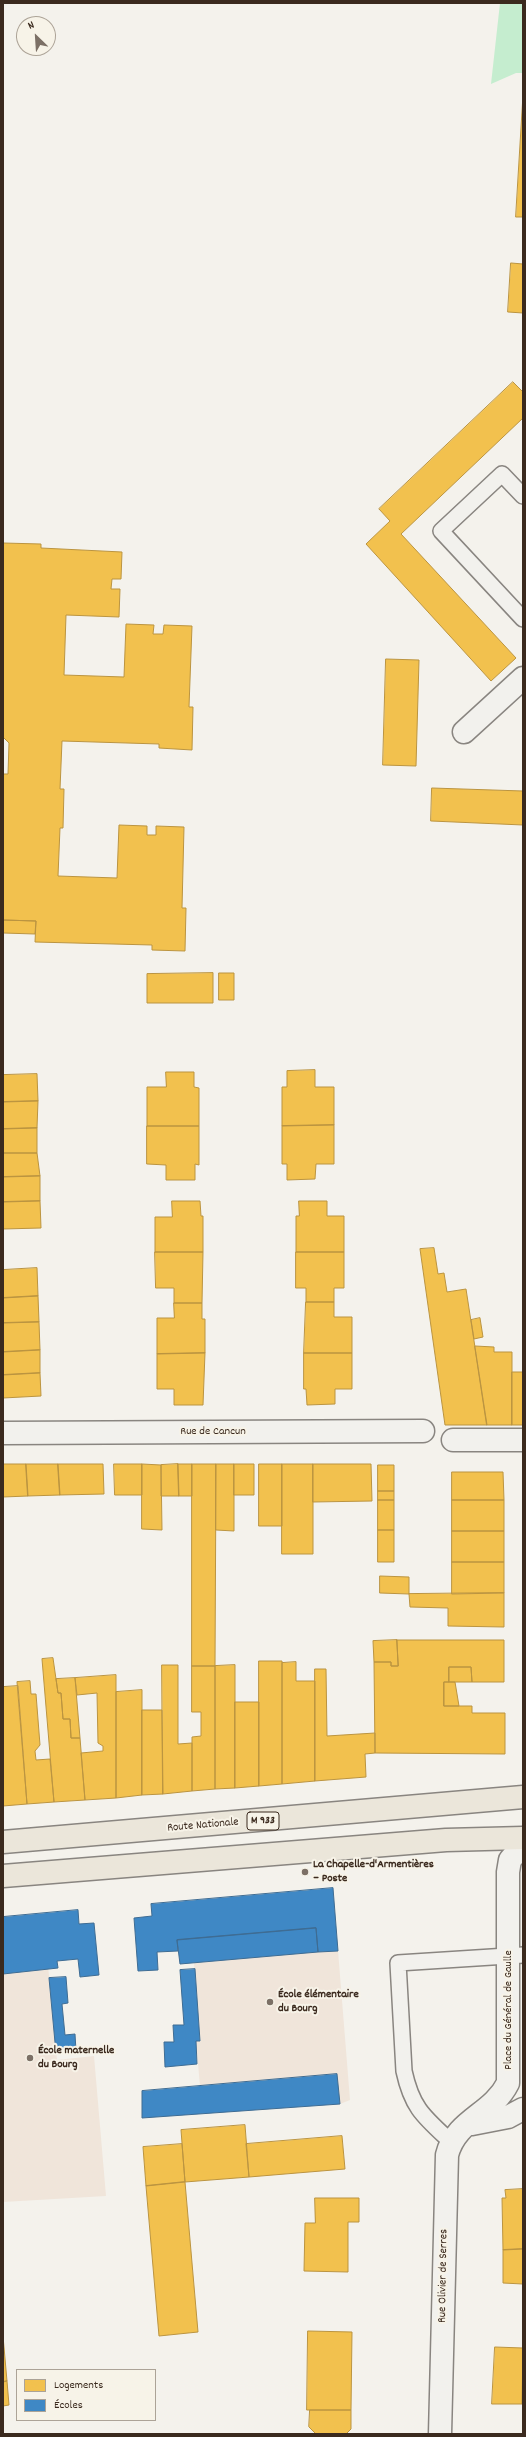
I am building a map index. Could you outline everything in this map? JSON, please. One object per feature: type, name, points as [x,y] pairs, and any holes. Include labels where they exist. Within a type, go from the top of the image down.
[{"type":"main road","name":"Route Nationale","points":[[3,1842],[523,1797]]},
{"type":"main road","points":[[3,1876],[446,1840],[523,1838]]},
{"type":"street","points":[[464,732],[523,678]]},
{"type":"street","name":"Rue de Cancun","points":[[3,1433],[423,1431]]},
{"type":"street","points":[[453,1440],[523,1440]]},
{"type":"street","name":"Place du Général de Gaulle","points":[[465,2125],[502,2096],[508,2083],[516,1955],[508,1872],[510,1860],[523,1845]]},
{"type":"street","points":[[450,2141],[465,2125],[508,2117],[523,2109]]},
{"type":"street","name":"Rue Olivier de Serres","points":[[440,2434],[446,2169],[450,2141]]},
{"type":"lane","points":[[523,496],[502,474],[441,531],[523,619]]},
{"type":"lane","points":[[450,2141],[419,2113],[407,2086],[404,2071],[398,1963],[516,1955]]},
{"type":"shaded area","name":"École élémentaire du Bourg","points":[[333,1888],[350,2100],[340,2104],[142,2118],[142,2091],[200,2086],[196,2041],[200,2041],[194,1963],[180,1964],[174,1902]]},
{"type":"shaded area","name":"École maternelle du Bourg","points":[[43,1913],[57,2060],[94,2056],[106,2196],[3,2202],[3,1917]]},
{"type":"green space","points":[[500,3],[523,3],[523,73],[516,73],[491,84]]},
{"type":"building: Logements","points":[[523,95],[523,217],[516,217]]},
{"type":"building: Logements","points":[[511,263],[523,264],[523,313],[508,312]]},
{"type":"building: Logements","points":[[513,382],[523,392],[523,418],[401,534],[516,658],[491,681],[366,544],[390,521],[379,509]]},
{"type":"building: Logements","points":[[3,543],[41,544],[41,548],[122,552],[121,579],[112,579],[111,589],[120,589],[119,617],[66,615],[64,675],[124,677],[126,624],[154,625],[153,634],[163,634],[164,625],[192,626],[189,707],[193,707],[192,750],[159,748],[159,744],[62,741],[60,789],[64,789],[63,828],[60,828],[58,876],[117,878],[119,825],[147,826],[147,835],[156,835],[156,826],[184,827],[182,908],[186,908],[185,951],[152,950],[152,945],[35,942],[36,921],[3,920],[3,774],[8,774],[9,743],[3,737]]},
{"type":"building: Logements","points":[[386,659],[419,660],[416,766],[383,765]]},
{"type":"building: Logements","points":[[432,788],[523,791],[523,825],[431,821]]},
{"type":"building: Logements","points":[[3,920],[36,921],[35,934],[3,933]]},
{"type":"building: Logements","points":[[213,973],[213,1003],[147,1003],[147,974]]},
{"type":"building: Logements","points":[[219,973],[234,973],[234,1000],[219,1000]]},
{"type":"building: Logements","points":[[315,1070],[315,1087],[334,1087],[334,1125],[282,1126],[282,1087],[287,1087],[287,1071]]},
{"type":"building: Logements","points":[[166,1072],[194,1072],[194,1087],[199,1088],[199,1126],[147,1126],[147,1087],[166,1087]]},
{"type":"building: Logements","points":[[37,1074],[38,1101],[3,1102],[3,1075]]},
{"type":"building: Logements","points":[[38,1101],[37,1128],[3,1129],[3,1102]]},
{"type":"building: Logements","points":[[334,1125],[334,1164],[316,1164],[315,1179],[287,1180],[287,1164],[282,1164],[282,1126]]},
{"type":"building: Logements","points":[[147,1126],[199,1126],[199,1165],[195,1164],[195,1180],[166,1180],[166,1165],[147,1164]]},
{"type":"building: Logements","points":[[37,1128],[37,1153],[3,1153],[3,1129]]},
{"type":"building: Logements","points":[[3,1153],[37,1153],[40,1176],[3,1177]]},
{"type":"building: Logements","points":[[40,1176],[40,1201],[3,1202],[3,1177]]},
{"type":"building: Logements","points":[[40,1201],[41,1228],[3,1229],[3,1202]]},
{"type":"building: Logements","points":[[172,1201],[200,1201],[201,1216],[203,1216],[203,1252],[155,1252],[155,1217],[172,1217]]},
{"type":"building: Logements","points":[[299,1201],[327,1201],[327,1216],[344,1216],[344,1252],[296,1252],[296,1216],[299,1216]]},
{"type":"building: Logements","points":[[434,1248],[438,1274],[444,1273],[447,1292],[466,1289],[487,1425],[445,1425],[420,1249]]},
{"type":"building: Logements","points":[[155,1252],[203,1252],[202,1303],[174,1303],[174,1288],[156,1288]]},
{"type":"building: Logements","points":[[296,1252],[344,1252],[344,1288],[334,1288],[334,1302],[306,1302],[306,1288],[296,1288]]},
{"type":"building: Logements","points":[[37,1268],[38,1296],[3,1298],[3,1270]]},
{"type":"building: Logements","points":[[38,1296],[39,1322],[3,1323],[3,1298]]},
{"type":"building: Logements","points":[[306,1302],[334,1302],[334,1317],[352,1317],[352,1353],[304,1353]]},
{"type":"building: Logements","points":[[174,1303],[202,1303],[202,1319],[205,1319],[205,1353],[157,1354],[157,1318],[174,1318]]},
{"type":"building: Logements","points":[[480,1318],[483,1337],[474,1339],[471,1320]]},
{"type":"building: Logements","points":[[39,1322],[40,1350],[3,1352],[3,1323]]},
{"type":"building: Logements","points":[[475,1346],[494,1347],[494,1352],[512,1352],[512,1425],[487,1425]]},
{"type":"building: Logements","points":[[40,1350],[40,1373],[3,1375],[3,1352]]},
{"type":"building: Logements","points":[[205,1353],[203,1405],[174,1405],[174,1389],[157,1389],[157,1354]]},
{"type":"building: Logements","points":[[304,1353],[352,1353],[352,1389],[335,1389],[335,1404],[307,1405],[306,1389],[304,1389]]},
{"type":"building: Logements","points":[[512,1372],[523,1372],[523,1425],[512,1425]]},
{"type":"building: Logements","points":[[40,1373],[41,1396],[3,1398],[3,1375]]},
{"type":"building: Logements","points":[[3,1464],[26,1464],[28,1496],[3,1497]]},
{"type":"building: Logements","points":[[26,1464],[58,1464],[60,1495],[28,1496]]},
{"type":"building: Logements","points":[[58,1464],[103,1464],[104,1494],[60,1495]]},
{"type":"building: Logements","points":[[114,1464],[142,1464],[142,1495],[115,1495]]},
{"type":"building: Logements","points":[[142,1464],[161,1465],[162,1530],[142,1529]]},
{"type":"building: Logements","points":[[178,1464],[192,1464],[192,1496],[179,1496]]},
{"type":"building: Logements","points":[[178,1464],[179,1496],[161,1496],[161,1465]]},
{"type":"building: Logements","points":[[192,1464],[216,1464],[215,1666],[192,1666]]},
{"type":"building: Logements","points":[[216,1464],[234,1464],[234,1531],[216,1530]]},
{"type":"building: Logements","points":[[234,1464],[254,1464],[254,1495],[234,1495]]},
{"type":"building: Logements","points":[[259,1464],[282,1464],[282,1526],[259,1526]]},
{"type":"building: Logements","points":[[282,1464],[313,1464],[313,1554],[282,1554]]},
{"type":"building: Logements","points":[[313,1464],[371,1464],[372,1501],[313,1502]]},
{"type":"building: Logements","points":[[378,1465],[394,1465],[394,1491],[378,1491]]},
{"type":"building: Logements","points":[[452,1472],[503,1472],[504,1500],[452,1500]]},
{"type":"building: Logements","points":[[378,1491],[394,1491],[394,1500],[378,1500]]},
{"type":"building: Logements","points":[[378,1500],[394,1500],[394,1530],[378,1530]]},
{"type":"building: Logements","points":[[452,1500],[504,1500],[504,1531],[452,1531]]},
{"type":"building: Logements","points":[[378,1530],[394,1530],[394,1562],[378,1562]]},
{"type":"building: Logements","points":[[452,1531],[504,1531],[504,1562],[452,1562]]},
{"type":"building: Logements","points":[[452,1562],[504,1562],[504,1593],[452,1594]]},
{"type":"building: Logements","points":[[380,1576],[409,1577],[409,1594],[380,1593]]},
{"type":"building: Logements","points":[[504,1593],[504,1627],[448,1626],[448,1608],[410,1607],[409,1594]]},
{"type":"building: Logements","points":[[397,1640],[504,1640],[504,1682],[472,1682],[471,1667],[449,1667],[449,1682],[444,1682],[444,1706],[472,1706],[472,1713],[505,1713],[505,1754],[375,1753],[374,1662],[391,1662],[391,1666],[398,1666]]},
{"type":"building: Logements","points":[[397,1640],[398,1666],[391,1666],[391,1662],[374,1662],[373,1641]]},
{"type":"building: Logements","points":[[53,1658],[58,1693],[61,1693],[63,1719],[70,1719],[71,1738],[80,1738],[85,1800],[54,1802],[42,1659]]},
{"type":"building: Logements","points":[[259,1661],[282,1661],[282,1784],[259,1786]]},
{"type":"building: Logements","points":[[296,1662],[296,1681],[315,1681],[315,1781],[282,1784],[282,1663]]},
{"type":"building: Logements","points":[[162,1665],[178,1665],[178,1744],[192,1743],[192,1791],[163,1794]]},
{"type":"building: Logements","points":[[235,1665],[235,1788],[215,1789],[215,1666]]},
{"type":"building: Logements","points":[[192,1666],[215,1666],[215,1789],[192,1791],[192,1737],[201,1736],[201,1712],[192,1712]]},
{"type":"building: Logements","points":[[449,1667],[471,1667],[472,1682],[449,1682]]},
{"type":"building: Logements","points":[[315,1669],[326,1669],[327,1736],[375,1733],[375,1753],[365,1754],[366,1777],[315,1781]]},
{"type":"building: Logements","points":[[116,1675],[116,1798],[85,1800],[81,1753],[103,1751],[103,1746],[98,1743],[97,1693],[77,1695],[75,1678]]},
{"type":"building: Logements","points":[[75,1678],[80,1738],[71,1738],[70,1719],[63,1719],[61,1693],[58,1693],[56,1679]]},
{"type":"building: Logements","points":[[30,1681],[31,1694],[36,1694],[40,1745],[35,1751],[36,1760],[50,1759],[54,1802],[27,1804],[17,1682]]},
{"type":"building: Logements","points":[[444,1682],[455,1682],[459,1706],[444,1706]]},
{"type":"building: Logements","points":[[18,1686],[27,1804],[3,1806],[3,1687]]},
{"type":"building: Logements","points":[[142,1690],[142,1795],[116,1798],[116,1692]]},
{"type":"building: Logements","points":[[235,1702],[259,1702],[259,1786],[235,1788]]},
{"type":"building: Logements","points":[[142,1710],[162,1710],[163,1794],[142,1795]]},
{"type":"building: Logements","points":[[245,2125],[249,2177],[185,2182],[181,2130]]},
{"type":"building: Logements","points":[[342,2136],[345,2169],[249,2177],[246,2144]]},
{"type":"building: Logements","points":[[182,2144],[185,2182],[146,2186],[143,2147]]},
{"type":"building: Logements","points":[[185,2182],[198,2332],[159,2336],[146,2186]]},
{"type":"building: Logements","points":[[523,2189],[523,2249],[503,2250],[502,2198],[506,2198],[505,2190]]},
{"type":"building: Logements","points":[[315,2198],[359,2198],[359,2222],[348,2222],[348,2272],[304,2271],[305,2223],[315,2223]]},
{"type":"building: Logements","points":[[523,2249],[523,2284],[503,2283],[503,2250]]},
{"type":"building: Logements","points":[[308,2331],[352,2332],[351,2410],[307,2410]]},
{"type":"building: Logements","points":[[3,2336],[7,2381],[3,2382]]},
{"type":"building: Logements","points":[[495,2347],[523,2348],[522,2404],[492,2404]]},
{"type":"building: Logements","points":[[7,2381],[9,2405],[3,2406],[3,2382]]},
{"type":"building: Logements","points":[[310,2410],[351,2410],[351,2429],[346,2434],[316,2434],[309,2427]]},
{"type":"building: Écoles","points":[[333,1888],[338,1951],[318,1952],[316,1928],[177,1940],[178,1951],[157,1952],[158,1970],[138,1971],[134,1918],[152,1916],[151,1904]]},
{"type":"building: Écoles","points":[[78,1910],[79,1924],[94,1923],[99,1975],[80,1977],[78,1959],[57,1961],[58,1968],[3,1974],[3,1917]]},
{"type":"building: Écoles","points":[[316,1928],[318,1952],[180,1964],[177,1940]]},
{"type":"building: Écoles","points":[[195,1969],[200,2041],[196,2041],[197,2064],[165,2067],[164,2042],[174,2042],[173,2025],[184,2025],[180,1970]]},
{"type":"building: Écoles","points":[[66,1977],[68,2003],[62,2004],[65,2035],[75,2034],[76,2051],[56,2053],[49,1978]]},
{"type":"building: Écoles","points":[[337,2074],[340,2104],[142,2118],[142,2091]]},
{"type":"place","name":"La Chapelle-d'Armentières – Poste","points":[[305,1872]]},
{"type":"place","name":"École élémentaire du Bourg","points":[[270,2002]]},
{"type":"place","name":"École maternelle du Bourg","points":[[30,2058]]}]
